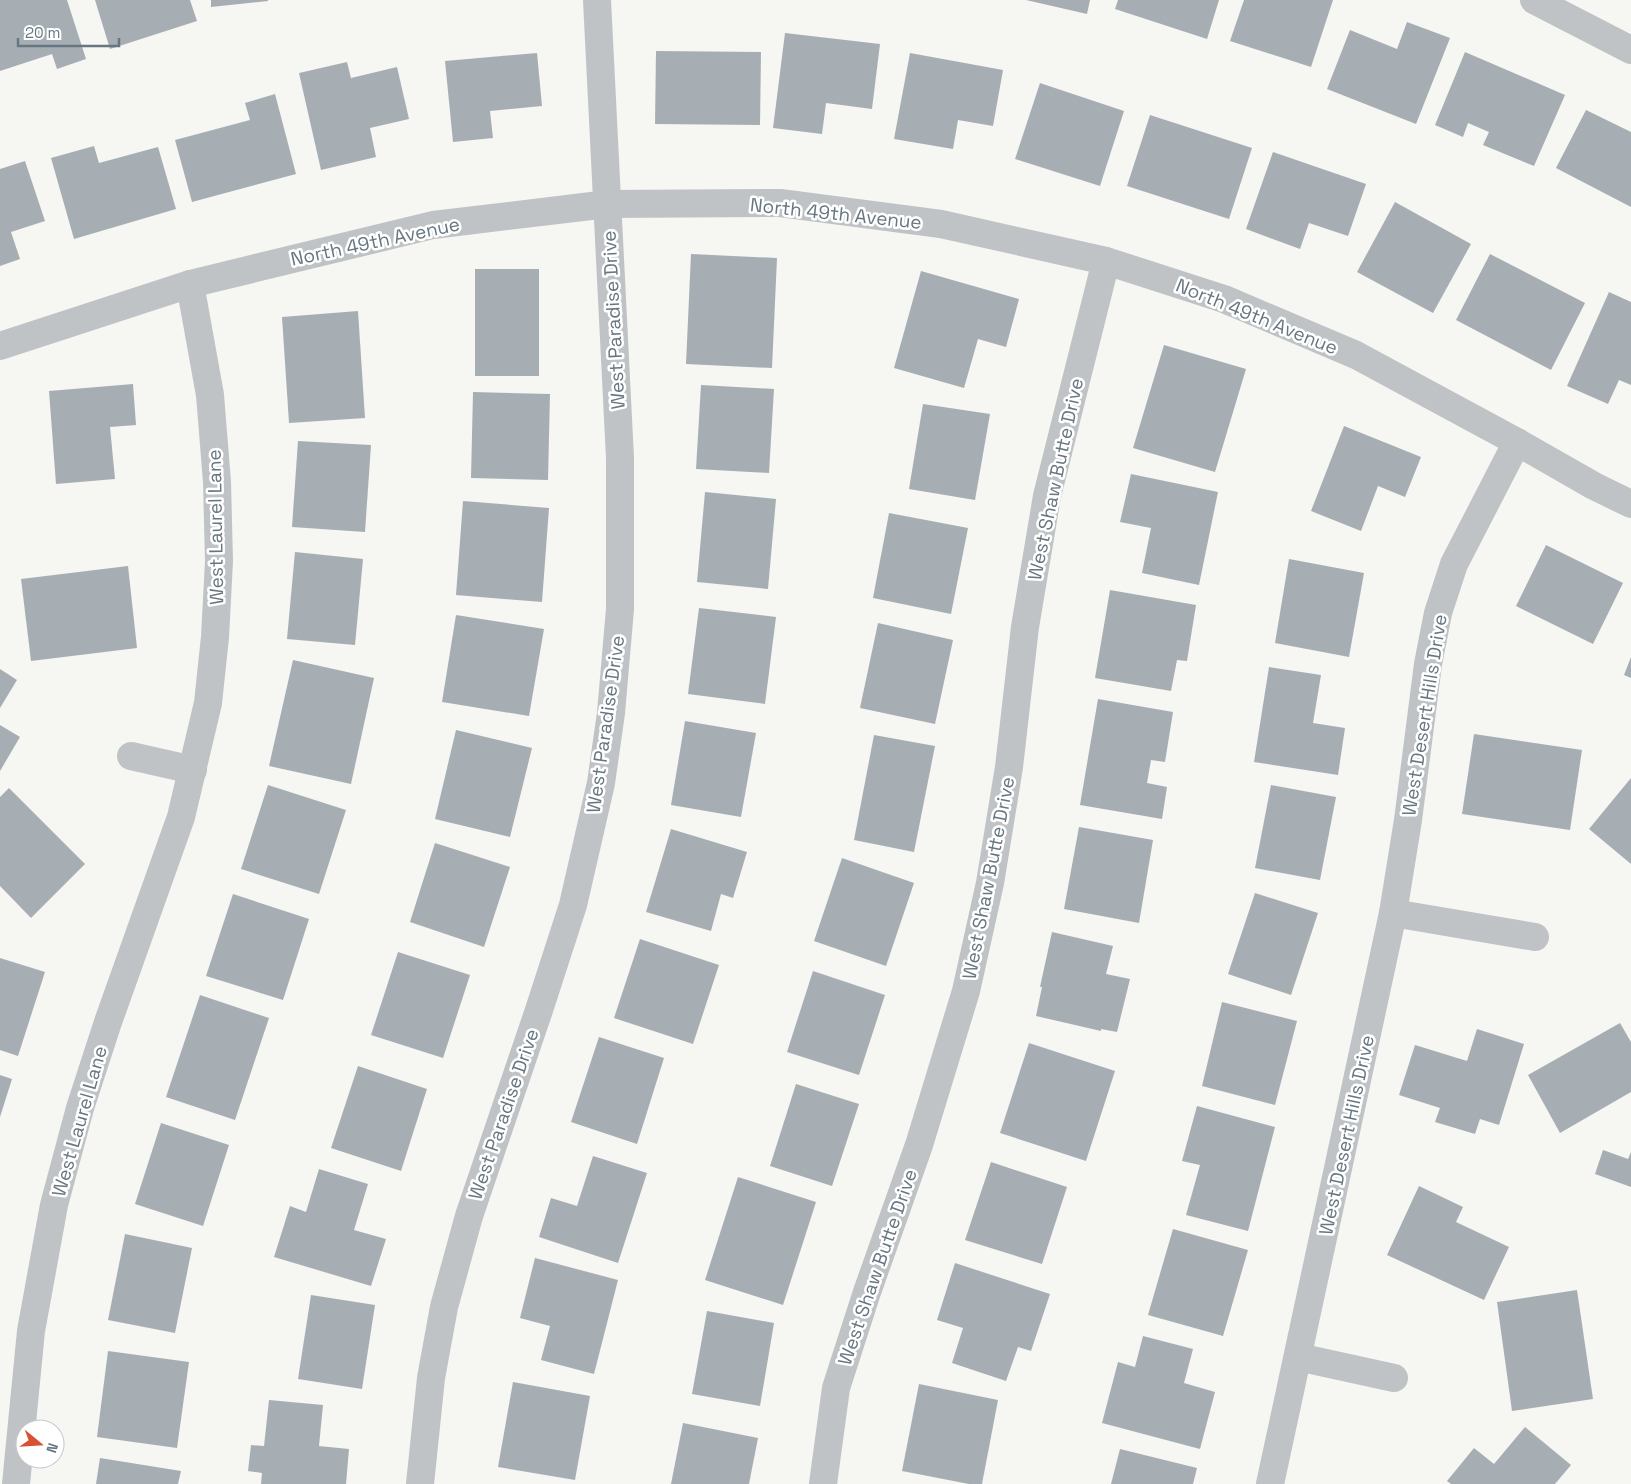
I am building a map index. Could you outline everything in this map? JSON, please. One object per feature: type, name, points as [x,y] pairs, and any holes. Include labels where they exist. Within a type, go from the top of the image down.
[{"type":"street","name":"West Paradise Drive","points":[[420,1484],[431,1378],[444,1307],[469,1216],[573,905],[601,784],[611,713],[620,609],[620,458],[597,0]]},
{"type":"street","points":[[1534,0],[1631,50]]},
{"type":"street","name":"North 49th Avenue","points":[[0,346],[190,284],[433,225],[608,204],[780,203],[941,224],[1106,261],[1224,299],[1356,355],[1594,486],[1631,504]]},
{"type":"street","name":"West Shaw Butte Drive","points":[[823,1484],[836,1388],[867,1292],[919,1145],[966,991],[992,873],[1009,767],[1025,627],[1047,496],[1106,261]]},
{"type":"street","name":"West Laurel Lane","points":[[16,1484],[31,1331],[54,1204],[80,1108],[138,935],[176,834],[208,703],[215,637],[219,561],[217,482],[210,395],[190,284]]},
{"type":"street","name":"West Desert Hills Drive","points":[[1270,1484],[1393,913],[1408,820],[1428,664],[1438,613],[1454,564],[1517,442]]},
{"type":"street","points":[[131,756],[193,770]]},
{"type":"street","points":[[1393,913],[1535,938]]},
{"type":"street","points":[[1298,1358],[1394,1378]]},
{"type":"building","points":[[0,0],[67,0],[86,59],[57,69],[52,54],[0,71]]},
{"type":"building","points":[[95,0],[190,0],[197,21],[110,49]]},
{"type":"building","points":[[211,0],[268,0],[268,1],[211,7]]},
{"type":"building","points":[[1026,0],[1090,0],[1087,14]]},
{"type":"building","points":[[1118,0],[1219,0],[1207,39],[1115,9]]},
{"type":"building","points":[[1244,0],[1333,0],[1311,67],[1230,41]]},
{"type":"building","points":[[1407,22],[1450,38],[1416,124],[1327,89],[1350,30],[1397,49]]},
{"type":"building","points":[[785,33],[880,44],[872,109],[826,103],[822,134],[773,128]]},
{"type":"building","points":[[656,51],[761,52],[760,125],[655,124]]},
{"type":"building","points":[[1465,52],[1565,95],[1534,166],[1483,145],[1489,132],[1468,123],[1463,137],[1435,125]]},
{"type":"building","points":[[537,53],[542,106],[490,111],[493,138],[453,142],[445,61]]},
{"type":"building","points":[[910,53],[1003,70],[993,126],[958,120],[953,149],[894,139]]},
{"type":"building","points":[[347,62],[351,78],[397,67],[409,119],[370,128],[376,157],[321,170],[299,73]]},
{"type":"building","points":[[1040,83],[1124,111],[1100,186],[1015,159]]},
{"type":"building","points":[[275,94],[296,174],[192,202],[175,140],[250,120],[245,103]]},
{"type":"building","points":[[1586,110],[1631,132],[1631,207],[1556,168]]},
{"type":"building","points":[[1150,115],[1252,148],[1229,219],[1127,186]]},
{"type":"building","points":[[94,146],[99,163],[158,147],[176,209],[74,239],[51,158]]},
{"type":"building","points":[[1273,152],[1366,184],[1348,236],[1309,223],[1300,249],[1246,229]]},
{"type":"building","points":[[25,161],[45,221],[11,232],[20,259],[0,266],[0,169]]},
{"type":"building","points":[[1395,202],[1471,244],[1433,313],[1357,272]]},
{"type":"building","points":[[691,254],[777,258],[772,368],[686,364]]},
{"type":"building","points":[[1490,254],[1585,303],[1551,370],[1456,320]]},
{"type":"building","points":[[475,269],[539,269],[539,376],[475,376]]},
{"type":"building","points":[[921,271],[1019,299],[1006,347],[978,339],[964,388],[894,368]]},
{"type":"building","points":[[1609,292],[1631,302],[1631,385],[1619,380],[1608,404],[1567,386]]},
{"type":"building","points":[[358,311],[365,418],[289,423],[282,317]]},
{"type":"building","points":[[1164,345],[1246,369],[1215,472],[1133,448]]},
{"type":"building","points":[[133,384],[136,425],[110,427],[115,479],[56,484],[49,391]]},
{"type":"building","points":[[701,385],[774,389],[769,473],[696,469]]},
{"type":"building","points":[[473,392],[550,394],[548,480],[471,478]]},
{"type":"building","points":[[923,404],[990,414],[975,500],[909,489]]},
{"type":"building","points":[[1344,426],[1421,457],[1405,497],[1378,486],[1361,531],[1311,511]]},
{"type":"building","points":[[298,441],[371,445],[365,532],[292,527]]},
{"type":"building","points":[[1131,474],[1218,492],[1199,585],[1142,573],[1151,528],[1120,522]]},
{"type":"building","points":[[705,492],[776,499],[768,589],[697,582]]},
{"type":"building","points":[[463,501],[549,508],[542,602],[456,595]]},
{"type":"building","points":[[889,513],[968,528],[951,614],[873,598]]},
{"type":"building","points":[[1546,545],[1623,583],[1593,644],[1516,606]]},
{"type":"building","points":[[295,552],[363,559],[355,645],[287,639]]},
{"type":"building","points":[[1289,559],[1364,573],[1349,657],[1275,643]]},
{"type":"building","points":[[128,566],[137,648],[31,661],[21,579]]},
{"type":"building","points":[[1110,590],[1196,605],[1187,661],[1177,660],[1171,691],[1095,678]]},
{"type":"building","points":[[699,608],[776,617],[765,704],[688,694]]},
{"type":"building","points":[[456,615],[544,629],[529,716],[442,702]]},
{"type":"building","points":[[878,623],[953,640],[935,724],[860,708]]},
{"type":"building","points":[[1631,657],[1631,678],[1624,675]]},
{"type":"building","points":[[293,660],[374,678],[351,784],[269,766]]},
{"type":"building","points":[[1269,667],[1321,675],[1313,723],[1345,728],[1338,775],[1254,762]]},
{"type":"building","points":[[0,669],[17,680],[0,708]]},
{"type":"building","points":[[1098,699],[1173,712],[1165,762],[1151,760],[1147,783],[1167,787],[1162,819],[1080,805]]},
{"type":"building","points":[[685,721],[756,733],[741,817],[671,805]]},
{"type":"building","points":[[0,725],[20,737],[0,771]]},
{"type":"building","points":[[456,730],[532,748],[510,837],[435,819]]},
{"type":"building","points":[[1474,734],[1582,750],[1570,830],[1462,814]]},
{"type":"building","points":[[874,735],[935,746],[914,852],[854,840]]},
{"type":"building","points":[[1631,778],[1631,864],[1589,829]]},
{"type":"building","points":[[268,785],[346,810],[319,894],[241,869]]},
{"type":"building","points":[[1271,785],[1336,797],[1320,880],[1255,868]]},
{"type":"building","points":[[9,788],[85,864],[31,918],[0,886],[0,797]]},
{"type":"building","points":[[1079,827],[1153,840],[1139,923],[1064,909]]},
{"type":"building","points":[[671,829],[747,852],[733,898],[721,894],[711,931],[646,912]]},
{"type":"building","points":[[435,843],[510,867],[484,947],[410,922]]},
{"type":"building","points":[[842,858],[914,883],[886,966],[814,941]]},
{"type":"building","points":[[1255,893],[1318,913],[1291,995],[1228,974]]},
{"type":"building","points":[[233,894],[309,919],[283,1000],[206,976]]},
{"type":"building","points":[[1052,932],[1113,946],[1106,974],[1130,979],[1117,1032],[1101,1029],[1101,1031],[1036,1016]]},
{"type":"building","points":[[640,939],[719,965],[693,1044],[614,1018]]},
{"type":"building","points":[[398,952],[470,975],[443,1058],[371,1035]]},
{"type":"building","points":[[0,958],[45,972],[18,1056],[0,1050]]},
{"type":"building","points":[[813,971],[885,995],[859,1075],[787,1052]]},
{"type":"building","points":[[200,995],[269,1018],[235,1120],[166,1097]]},
{"type":"building","points":[[1222,1002],[1297,1021],[1275,1105],[1202,1086]]},
{"type":"building","points":[[1620,1023],[1631,1042],[1631,1092],[1560,1133],[1528,1075]]},
{"type":"building","points":[[1477,1029],[1524,1044],[1499,1125],[1480,1119],[1475,1134],[1435,1122],[1440,1108],[1399,1095],[1415,1045],[1467,1061]]},
{"type":"building","points":[[599,1037],[664,1058],[637,1144],[571,1122]]},
{"type":"building","points":[[1029,1043],[1115,1071],[1086,1161],[1000,1133]]},
{"type":"building","points":[[358,1066],[427,1089],[401,1171],[331,1148]]},
{"type":"building","points":[[0,1075],[12,1079],[0,1117]]},
{"type":"building","points":[[796,1084],[859,1104],[832,1186],[770,1166]]},
{"type":"building","points":[[1197,1106],[1275,1127],[1248,1231],[1186,1215],[1200,1165],[1182,1161]]},
{"type":"building","points":[[161,1123],[229,1145],[203,1226],[135,1204]]},
{"type":"building","points":[[1603,1150],[1628,1159],[1631,1152],[1631,1187],[1595,1174]]},
{"type":"building","points":[[593,1156],[647,1173],[618,1263],[539,1237],[551,1198],[577,1206]]},
{"type":"building","points":[[991,1162],[1067,1187],[1042,1264],[965,1240]]},
{"type":"building","points":[[319,1169],[368,1184],[354,1230],[386,1239],[371,1286],[274,1257],[290,1206],[306,1212]]},
{"type":"building","points":[[738,1177],[816,1202],[783,1305],[705,1280]]},
{"type":"building","points":[[1419,1186],[1463,1207],[1456,1222],[1509,1247],[1484,1300],[1387,1255]]},
{"type":"building","points":[[1173,1229],[1248,1250],[1223,1336],[1148,1315]]},
{"type":"building","points":[[125,1234],[192,1248],[175,1333],[108,1320]]},
{"type":"building","points":[[535,1258],[618,1280],[594,1374],[541,1360],[550,1326],[520,1318]]},
{"type":"building","points":[[955,1263],[1050,1294],[1031,1351],[1018,1347],[1006,1381],[952,1363],[963,1328],[937,1320]]},
{"type":"building","points":[[1577,1290],[1593,1399],[1512,1411],[1497,1302]]},
{"type":"building","points":[[311,1295],[375,1305],[362,1389],[298,1379]]},
{"type":"building","points":[[707,1311],[774,1323],[760,1406],[692,1394]]},
{"type":"building","points":[[1143,1336],[1193,1349],[1184,1383],[1215,1392],[1200,1449],[1102,1423],[1118,1362],[1135,1367]]},
{"type":"building","points":[[108,1351],[189,1362],[177,1448],[97,1437]]},
{"type":"building","points":[[513,1382],[590,1396],[575,1480],[498,1467]]},
{"type":"building","points":[[919,1384],[998,1400],[982,1484],[969,1484],[902,1471]]},
{"type":"building","points":[[269,1400],[323,1405],[319,1446],[349,1449],[346,1484],[261,1484],[262,1473],[248,1471],[251,1445],[264,1446]]},
{"type":"building","points":[[683,1423],[758,1438],[749,1484],[671,1484]]},
{"type":"building","points":[[1525,1427],[1571,1465],[1555,1484],[1451,1484],[1447,1481],[1474,1448],[1494,1464]]},
{"type":"building","points":[[1120,1449],[1197,1468],[1193,1484],[1111,1484]]},
{"type":"building","points":[[100,1458],[181,1471],[178,1484],[96,1484]]}]
